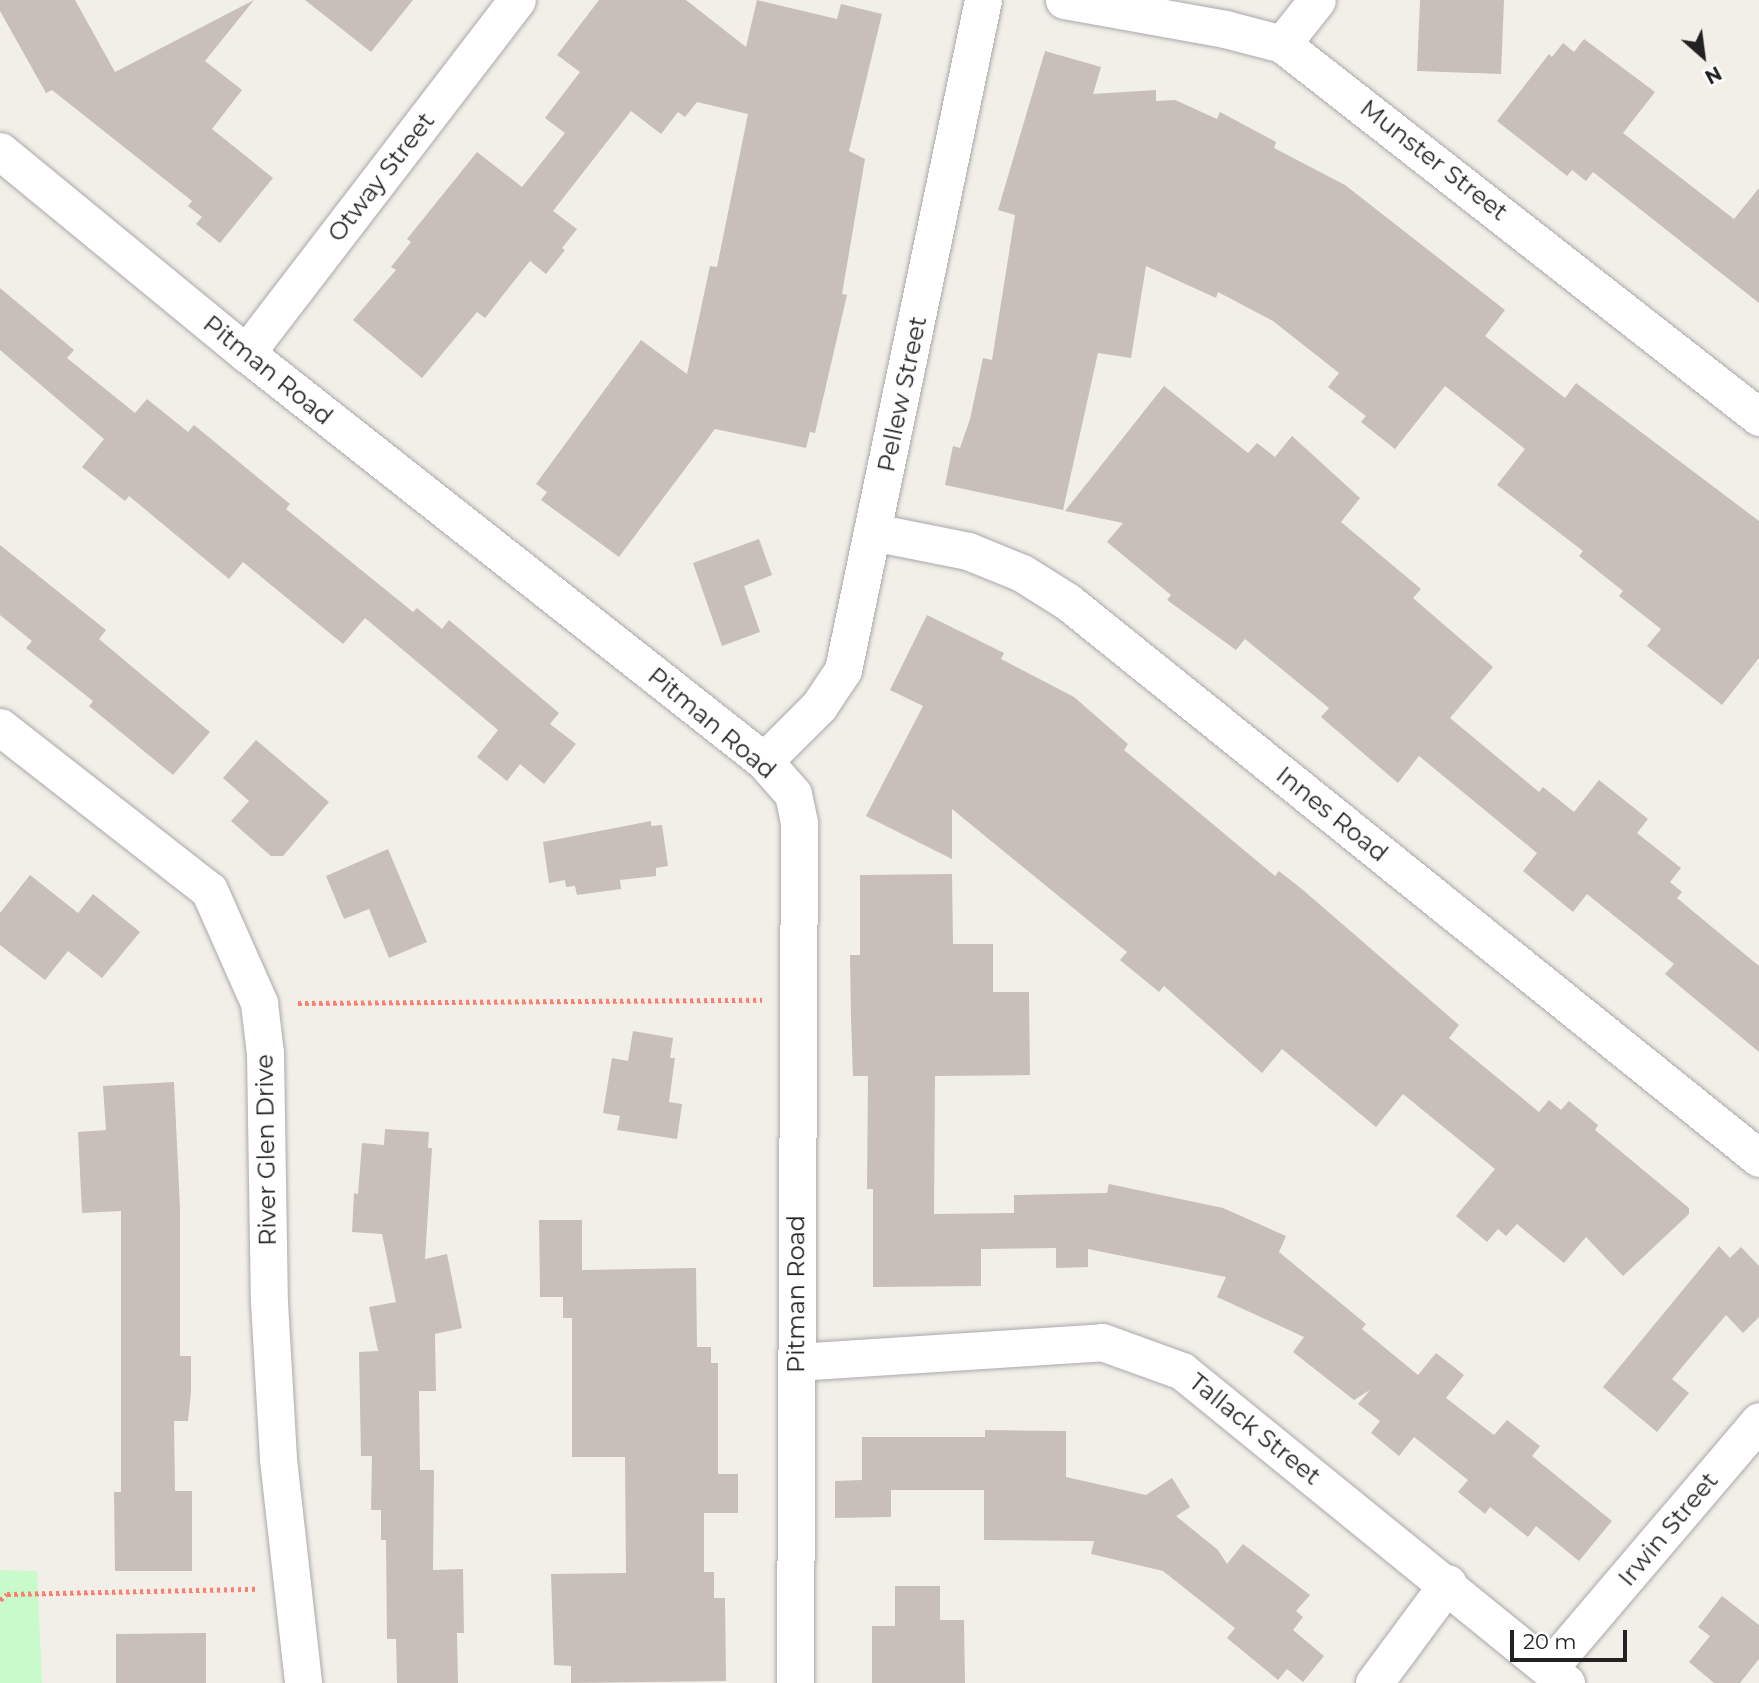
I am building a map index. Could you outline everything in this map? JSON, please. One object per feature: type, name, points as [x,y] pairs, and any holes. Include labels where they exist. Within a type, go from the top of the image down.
[{"type":"street","name":"Otway Street","points":[[246,353],[517,0]]},
{"type":"street","name":"Pellew Street","points":[[764,761],[819,706],[843,670],[983,0]]},
{"type":"street","name":"Munster Street","points":[[1064,0],[1225,29],[1282,44],[1759,417]]},
{"type":"street","points":[[1282,44],[1317,0]]},
{"type":"street","name":"Pitman Road","points":[[0,151],[246,353],[764,761],[793,794],[799,823],[795,1683]]},
{"type":"street","name":"Innes Road","points":[[873,532],[968,551],[1022,573],[1068,602],[1759,1158]]},
{"type":"street","name":"River Glen Drive","points":[[0,727],[209,890],[259,1003],[265,1053],[269,1302],[278,1459],[303,1683]]},
{"type":"street","name":"Tallack Street","points":[[796,1362],[1102,1342],[1182,1371],[1448,1583],[1558,1676]]},
{"type":"street","name":"Irwin Street","points":[[1558,1676],[1759,1421]]},
{"type":"street","points":[[1374,1683],[1448,1583]]},
{"type":"path","points":[[259,1003],[797,1000]]},
{"type":"path","points":[[0,1600],[7,1594],[291,1588]]},
{"type":"green space","points":[[0,1570],[37,1571],[42,1683],[0,1683]]},
{"type":"building","points":[[0,0],[75,0],[115,72],[254,0],[205,61],[242,90],[212,129],[273,178],[220,243],[196,224],[202,217],[188,206],[192,201],[52,90],[46,93],[0,11]]},
{"type":"building","points":[[305,0],[413,0],[371,52]]},
{"type":"building","points":[[599,0],[686,0],[746,47],[757,0],[837,19],[841,4],[882,14],[849,151],[865,159],[842,294],[847,295],[815,433],[810,432],[806,448],[715,429],[619,557],[541,500],[547,492],[536,484],[641,340],[687,374],[710,266],[717,267],[748,114],[697,102],[685,117],[678,112],[661,134],[631,111],[553,211],[577,229],[562,248],[565,250],[546,274],[530,261],[485,318],[477,312],[422,378],[353,320],[396,270],[391,267],[411,242],[407,239],[477,152],[522,187],[565,133],[545,118],[580,72],[557,55]]},
{"type":"building","points":[[1420,0],[1504,0],[1501,74],[1417,71]]},
{"type":"building","points":[[1584,39],[1655,92],[1623,133],[1734,219],[1759,188],[1759,303],[1593,172],[1586,181],[1572,170],[1567,176],[1497,121],[1549,54],[1552,57],[1563,43],[1574,52]]},
{"type":"building","points":[[1045,51],[1101,67],[1093,94],[1156,90],[1156,101],[1175,100],[1217,119],[1220,112],[1276,142],[1274,148],[1345,185],[1505,310],[1485,336],[1565,398],[1576,383],[1759,521],[1759,658],[1722,705],[1647,646],[1661,629],[1619,596],[1623,591],[1579,556],[1583,551],[1497,485],[1525,449],[1445,386],[1395,449],[1361,422],[1366,416],[1328,387],[1339,373],[1273,321],[1218,292],[1216,298],[1146,266],[1131,358],[1098,353],[1063,510],[945,485],[953,446],[960,448],[970,419],[983,358],[992,360],[1015,215],[998,210]]},
{"type":"building","points":[[0,288],[74,350],[67,358],[135,413],[147,399],[188,432],[194,425],[290,504],[286,509],[413,612],[417,608],[442,629],[449,620],[559,713],[550,724],[576,744],[544,784],[520,764],[507,781],[477,757],[498,730],[365,618],[343,644],[243,562],[229,579],[129,496],[125,501],[82,467],[104,439],[0,350]]},
{"type":"building","points":[[1164,386],[1248,453],[1257,443],[1275,457],[1292,436],[1360,498],[1341,522],[1421,589],[1413,598],[1493,667],[1450,718],[1539,792],[1543,787],[1574,812],[1599,780],[1648,819],[1637,833],[1681,868],[1670,882],[1682,892],[1677,898],[1759,966],[1759,1052],[1665,974],[1674,964],[1587,894],[1573,912],[1523,871],[1537,853],[1419,756],[1398,783],[1321,717],[1329,708],[1245,639],[1236,650],[1167,600],[1171,595],[1107,542],[1123,523],[1065,511]]},
{"type":"building","points":[[759,539],[772,575],[744,586],[760,632],[722,646],[693,563]]},
{"type":"building","points":[[0,545],[106,630],[99,639],[210,732],[173,775],[89,706],[93,701],[26,648],[32,641],[0,615]]},
{"type":"building","points":[[927,615],[1004,653],[1001,659],[1074,697],[1128,744],[1124,750],[1275,876],[1279,871],[1303,890],[1459,1025],[1449,1038],[1539,1112],[1549,1100],[1561,1110],[1569,1101],[1598,1125],[1595,1130],[1689,1208],[1689,1214],[1623,1276],[1586,1237],[1564,1263],[1517,1224],[1506,1236],[1498,1229],[1487,1242],[1456,1216],[1495,1169],[1403,1094],[1376,1127],[1282,1049],[1262,1073],[1164,986],[1159,992],[1120,960],[1127,952],[952,809],[952,859],[866,816],[923,706],[890,690]]},
{"type":"building","points":[[256,740],[329,802],[283,856],[271,856],[231,821],[249,801],[223,778]]},
{"type":"building","points":[[651,821],[651,826],[662,825],[668,866],[656,868],[656,876],[620,880],[621,889],[577,895],[575,886],[566,887],[565,880],[549,883],[543,842]]},
{"type":"building","points":[[388,849],[427,942],[389,958],[369,909],[344,919],[326,876]]},
{"type":"building","points":[[952,874],[953,944],[993,944],[993,992],[1029,992],[1030,1075],[935,1076],[934,1214],[1014,1213],[1014,1195],[1107,1193],[1109,1184],[1223,1208],[1286,1236],[1279,1252],[1366,1324],[1362,1329],[1418,1375],[1436,1353],[1464,1375],[1446,1398],[1494,1435],[1507,1420],[1540,1446],[1532,1456],[1612,1521],[1579,1561],[1536,1526],[1528,1537],[1490,1507],[1485,1514],[1458,1492],[1468,1480],[1414,1437],[1399,1456],[1371,1433],[1380,1421],[1358,1404],[1370,1390],[1354,1400],[1293,1352],[1304,1337],[1217,1297],[1226,1277],[1088,1249],[1088,1267],[1056,1268],[1056,1248],[981,1249],[981,1286],[873,1287],[873,1189],[867,1189],[868,1076],[853,1076],[851,1018],[850,955],[860,955],[860,875]]},
{"type":"building","points":[[30,875],[78,913],[93,894],[140,932],[102,978],[68,951],[45,980],[0,945],[0,913]]},
{"type":"building","points":[[633,1031],[673,1038],[670,1058],[675,1058],[669,1102],[682,1104],[677,1139],[617,1130],[620,1116],[603,1113],[612,1058],[628,1061]]},
{"type":"building","points":[[174,1082],[180,1208],[180,1356],[191,1356],[188,1421],[174,1421],[175,1491],[192,1491],[192,1571],[115,1571],[114,1492],[121,1492],[121,1211],[82,1213],[78,1132],[106,1130],[103,1086]]},
{"type":"building","points":[[385,1129],[429,1132],[428,1148],[432,1148],[425,1259],[447,1254],[462,1328],[435,1334],[436,1391],[419,1391],[420,1470],[434,1470],[433,1570],[463,1569],[464,1633],[457,1633],[458,1683],[397,1683],[396,1639],[387,1639],[386,1540],[381,1540],[381,1510],[371,1510],[372,1456],[361,1456],[359,1352],[378,1351],[369,1307],[396,1302],[382,1234],[352,1232],[354,1193],[358,1194],[362,1143],[384,1145]]},
{"type":"building","points":[[539,1220],[582,1220],[582,1270],[696,1268],[697,1347],[711,1347],[711,1363],[718,1363],[718,1474],[738,1474],[738,1513],[704,1513],[704,1572],[714,1572],[714,1598],[725,1598],[726,1681],[571,1683],[571,1666],[554,1665],[551,1574],[626,1573],[625,1457],[572,1457],[572,1318],[563,1318],[563,1297],[540,1297]]},
{"type":"building","points":[[1719,1246],[1730,1258],[1741,1247],[1759,1266],[1759,1317],[1743,1333],[1726,1315],[1672,1379],[1689,1393],[1657,1432],[1603,1387]]},
{"type":"building","points":[[985,1430],[1066,1431],[1066,1477],[1146,1495],[1172,1478],[1190,1507],[1176,1516],[1218,1550],[1227,1564],[1243,1544],[1310,1595],[1296,1611],[1303,1617],[1293,1630],[1324,1656],[1303,1682],[1287,1669],[1278,1680],[1227,1638],[1235,1628],[1163,1571],[1091,1554],[1094,1541],[984,1540],[984,1490],[891,1490],[891,1517],[835,1518],[835,1481],[862,1480],[862,1437],[985,1437]]},
{"type":"building","points":[[895,1586],[940,1586],[940,1620],[964,1620],[965,1683],[872,1683],[872,1626],[895,1626]]},
{"type":"building","points":[[1722,1596],[1759,1625],[1759,1659],[1740,1683],[1714,1683],[1689,1662],[1710,1636],[1698,1627]]},
{"type":"building","points":[[206,1633],[206,1683],[116,1683],[116,1634]]}]
